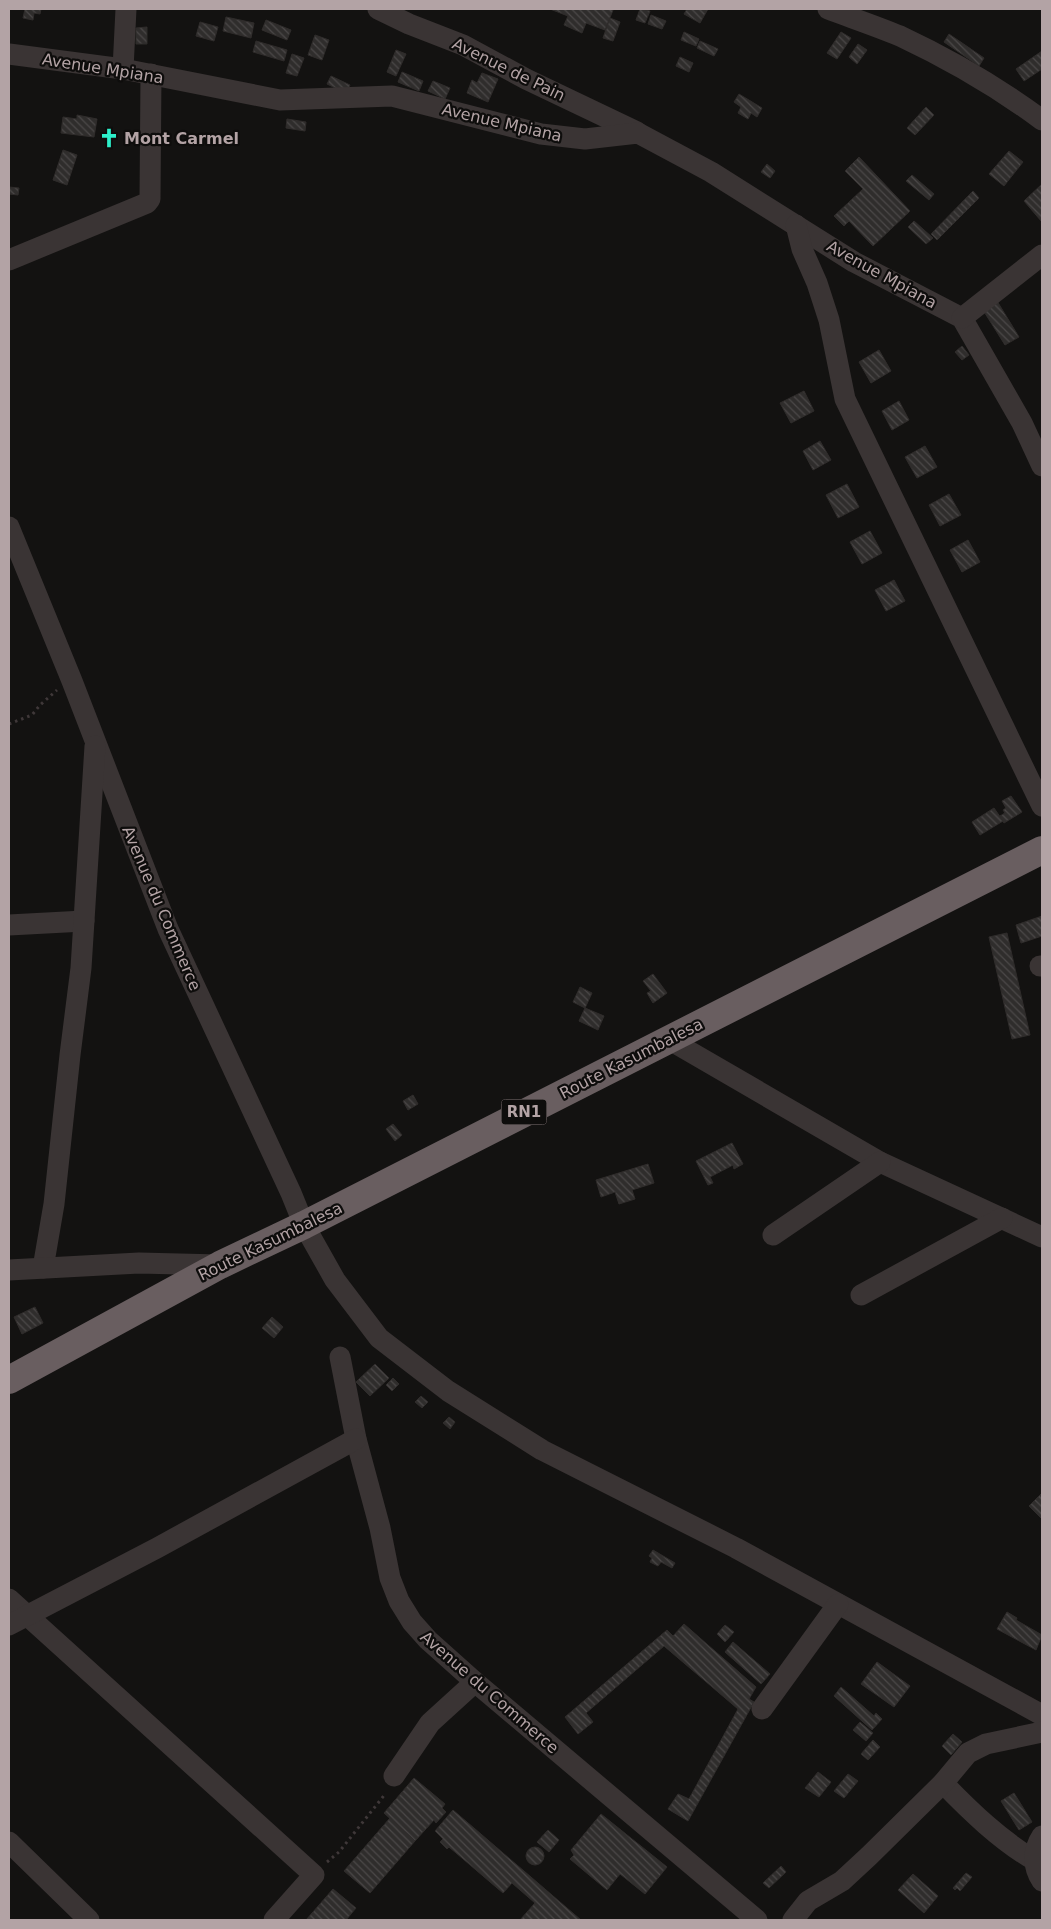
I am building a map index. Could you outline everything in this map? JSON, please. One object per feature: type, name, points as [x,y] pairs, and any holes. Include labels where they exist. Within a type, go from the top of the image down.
[{"type":"highway","name":"Route Kasumbalesa","points":[[9,1380],[220,1264],[304,1225],[1042,850]]},
{"type":"street","points":[[123,69],[126,9]]},
{"type":"street","name":"Avenue de Pain","points":[[378,9],[409,24],[463,45],[526,79],[638,133]]},
{"type":"street","points":[[828,9],[899,36],[936,54],[1020,104],[1042,120]]},
{"type":"street","name":"Avenue Mpiana","points":[[9,54],[123,69],[280,100],[392,96],[541,134],[585,139],[638,133],[711,172],[854,262],[962,318]]},
{"type":"street","points":[[9,260],[147,203],[150,198],[151,74]]},
{"type":"street","points":[[796,225],[802,249],[817,283],[829,320],[845,399],[1042,806]]},
{"type":"street","points":[[1042,255],[962,318],[1022,423],[1042,466]]},
{"type":"street","name":"Avenue du Commerce","points":[[9,527],[95,739],[168,929],[291,1193],[304,1225],[336,1280],[379,1338],[465,1403],[542,1450],[736,1548],[1042,1715]]},
{"type":"street","points":[[43,1268],[54,1204],[81,968],[95,739]]},
{"type":"street","points":[[9,925],[84,921]]},
{"type":"street","points":[[668,1039],[880,1162],[1042,1237]]},
{"type":"street","points":[[773,1235],[880,1162]]},
{"type":"street","points":[[861,1295],[1002,1218]]},
{"type":"street","points":[[9,1270],[139,1263],[220,1264]]},
{"type":"street","name":"Avenue du Commerce","points":[[340,1357],[356,1439],[380,1528],[390,1578],[399,1601],[412,1622],[428,1640],[475,1682],[757,1920]]},
{"type":"street","points":[[17,1620],[157,1548],[356,1439]]},
{"type":"street","points":[[9,1599],[17,1620],[314,1875],[274,1920]]},
{"type":"street","points":[[762,1709],[838,1604]]},
{"type":"street","points":[[394,1776],[430,1723],[475,1682]]},
{"type":"street","points":[[793,1920],[808,1901],[849,1875],[942,1783],[968,1753],[986,1744],[1042,1732]]},
{"type":"street","points":[[942,1783],[964,1806],[1015,1849],[1034,1860]]},
{"type":"street","points":[[1042,1836],[1036,1846],[1034,1860],[1042,1881]]},
{"type":"street","points":[[9,1842],[90,1920]]},
{"type":"path","points":[[9,724],[32,715],[53,693],[72,681]]},
{"type":"path","points":[[314,1875],[339,1852],[385,1794],[394,1776]]},
{"type":"building","points":[[25,9],[41,9],[40,14],[34,13],[33,20],[23,18]]},
{"type":"building","points":[[550,9],[613,10],[605,30],[586,23],[582,33],[564,25],[568,16]]},
{"type":"building","points":[[640,9],[650,11],[645,23],[636,20]]},
{"type":"building","points":[[687,9],[708,9],[700,23],[684,14]]},
{"type":"building","points":[[651,15],[666,21],[662,29],[648,24]]},
{"type":"building","points":[[226,17],[254,23],[251,38],[223,31]]},
{"type":"building","points":[[610,18],[620,22],[613,41],[603,38]]},
{"type":"building","points":[[266,20],[291,30],[287,40],[262,30]]},
{"type":"building","points":[[200,22],[218,27],[214,41],[196,36]]},
{"type":"building","points":[[147,27],[147,44],[136,44],[136,28]]},
{"type":"building","points":[[684,32],[699,39],[696,46],[681,40]]},
{"type":"building","points":[[841,32],[851,38],[837,59],[827,53]]},
{"type":"building","points":[[949,34],[984,58],[979,66],[944,42]]},
{"type":"building","points":[[315,35],[329,40],[322,60],[308,55]]},
{"type":"building","points":[[256,41],[287,50],[284,61],[253,52]]},
{"type":"building","points":[[700,41],[718,49],[714,56],[697,48]]},
{"type":"building","points":[[858,44],[867,50],[857,64],[849,57]]},
{"type":"building","points":[[396,50],[406,54],[396,76],[387,72]]},
{"type":"building","points":[[1042,51],[1042,69],[1024,81],[1016,69]]},
{"type":"building","points":[[292,54],[304,58],[297,76],[286,73]]},
{"type":"building","points":[[680,57],[693,63],[689,72],[676,66]]},
{"type":"building","points":[[402,72],[423,81],[419,91],[398,82]]},
{"type":"building","points":[[482,73],[498,79],[488,102],[467,93],[472,80],[477,83]]},
{"type":"building","points":[[331,76],[350,85],[346,93],[327,84]]},
{"type":"building","points":[[433,81],[450,88],[445,99],[428,91]]},
{"type":"building","points":[[739,94],[762,108],[757,117],[751,113],[748,119],[738,113],[741,107],[734,102]]},
{"type":"building","points":[[926,107],[934,115],[915,135],[907,128]]},
{"type":"building","points":[[77,115],[97,119],[94,137],[61,133],[63,117],[77,119]]},
{"type":"building","points":[[287,119],[306,122],[305,131],[286,128]]},
{"type":"building","points":[[63,150],[77,155],[67,185],[53,180]]},
{"type":"building","points":[[1009,151],[1023,162],[1004,186],[989,174]]},
{"type":"building","points":[[859,157],[910,211],[873,246],[849,221],[844,226],[834,216],[863,189],[845,171]]},
{"type":"building","points":[[767,164],[775,171],[770,178],[761,172]]},
{"type":"building","points":[[912,175],[934,194],[929,200],[906,181]]},
{"type":"building","points":[[1042,184],[1042,222],[1024,201]]},
{"type":"building","points":[[9,187],[19,188],[18,195],[9,194]]},
{"type":"building","points":[[973,191],[979,198],[937,240],[931,234]]},
{"type":"building","points":[[914,221],[933,238],[926,244],[908,227]]},
{"type":"building","points":[[997,301],[1019,337],[1005,345],[983,310]]},
{"type":"building","points":[[962,346],[969,355],[962,360],[955,352]]},
{"type":"building","points":[[879,350],[891,371],[871,383],[859,362]]},
{"type":"building","points":[[804,391],[814,411],[791,423],[780,403]]},
{"type":"building","points":[[899,401],[909,420],[892,430],[882,411]]},
{"type":"building","points":[[820,441],[831,460],[813,470],[803,451]]},
{"type":"building","points":[[925,446],[937,467],[917,478],[905,457]]},
{"type":"building","points":[[847,484],[859,507],[838,518],[826,495]]},
{"type":"building","points":[[949,494],[961,515],[940,526],[929,505]]},
{"type":"building","points":[[870,531],[882,553],[862,564],[850,542]]},
{"type":"building","points":[[968,540],[980,562],[962,572],[950,550]]},
{"type":"building","points":[[894,580],[905,601],[886,611],[875,590]]},
{"type":"building","points":[[1011,796],[1022,812],[1004,823],[1000,816],[1005,813],[1003,810],[1006,808],[1002,801]]},
{"type":"building","points":[[994,808],[1003,821],[980,835],[972,822]]},
{"type":"building","points":[[1042,916],[1042,936],[1021,943],[1016,925]]},
{"type":"building","points":[[1007,933],[1030,1035],[1012,1039],[989,937]]},
{"type":"building","points":[[653,974],[667,993],[653,1003],[647,993],[651,991],[643,981]]},
{"type":"building","points":[[580,987],[592,993],[585,1008],[573,1002]]},
{"type":"building","points":[[585,1008],[604,1016],[598,1030],[579,1021]]},
{"type":"building","points":[[413,1095],[418,1104],[408,1110],[403,1101]]},
{"type":"building","points":[[393,1124],[402,1135],[395,1141],[386,1129]]},
{"type":"building","points":[[732,1143],[743,1164],[734,1169],[733,1165],[710,1177],[713,1183],[708,1185],[696,1161]]},
{"type":"building","points":[[648,1164],[654,1183],[632,1190],[635,1199],[619,1204],[615,1192],[601,1197],[596,1180]]},
{"type":"building","points":[[35,1307],[43,1323],[22,1334],[14,1317]]},
{"type":"building","points":[[272,1317],[283,1327],[274,1338],[262,1328]]},
{"type":"building","points":[[375,1364],[389,1378],[370,1396],[356,1382]]},
{"type":"building","points":[[393,1378],[399,1384],[392,1391],[386,1385]]},
{"type":"building","points":[[421,1396],[428,1402],[422,1408],[415,1402]]},
{"type":"building","points":[[449,1417],[455,1422],[450,1429],[443,1423]]},
{"type":"building","points":[[1042,1493],[1042,1519],[1029,1506]]},
{"type":"building","points":[[653,1550],[675,1563],[672,1568],[661,1562],[658,1566],[650,1562],[652,1558],[649,1556]]},
{"type":"building","points":[[1007,1612],[1017,1618],[1016,1620],[1042,1635],[1036,1650],[997,1629]]},
{"type":"building","points":[[684,1624],[756,1687],[749,1699],[754,1702],[688,1821],[668,1809],[678,1794],[689,1799],[738,1709],[664,1646],[586,1713],[593,1722],[578,1734],[565,1717],[667,1630],[673,1636]]},
{"type":"building","points":[[725,1625],[734,1632],[725,1642],[717,1634]]},
{"type":"building","points":[[733,1642],[770,1674],[761,1684],[725,1652]]},
{"type":"building","points":[[877,1662],[910,1686],[894,1707],[861,1684]]},
{"type":"building","points":[[841,1687],[874,1716],[876,1713],[882,1719],[872,1730],[834,1696]]},
{"type":"building","points":[[860,1722],[873,1733],[866,1741],[853,1730]]},
{"type":"building","points":[[953,1734],[962,1742],[951,1755],[942,1746]]},
{"type":"building","points":[[873,1740],[880,1747],[868,1760],[861,1754]]},
{"type":"building","points":[[818,1772],[831,1782],[819,1797],[805,1788]]},
{"type":"building","points":[[848,1774],[858,1781],[844,1798],[834,1791]]},
{"type":"building","points":[[414,1778],[445,1804],[442,1808],[446,1812],[436,1823],[434,1820],[415,1841],[384,1813]]},
{"type":"building","points":[[1014,1793],[1032,1822],[1019,1830],[1001,1801]]},
{"type":"building","points":[[453,1810],[581,1920],[520,1920],[535,1903],[512,1883],[503,1893],[449,1847],[447,1849],[440,1842],[443,1839],[435,1831]]},
{"type":"building","points":[[601,1814],[667,1867],[645,1894],[620,1874],[607,1890],[570,1859],[574,1855],[571,1850]]},
{"type":"building","points":[[390,1818],[415,1841],[370,1893],[344,1871]]},
{"type":"building","points":[[548,1830],[559,1840],[549,1852],[537,1842]]},
{"type":"building","points":[[535,1847],[541,1850],[544,1856],[541,1862],[535,1865],[529,1862],[526,1856],[529,1850]]},
{"type":"building","points":[[781,1866],[786,1872],[769,1888],[763,1883]]},
{"type":"building","points":[[966,1873],[972,1877],[960,1891],[957,1888],[955,1890],[953,1888]]},
{"type":"building","points":[[913,1874],[938,1896],[924,1913],[898,1890]]},
{"type":"building","points":[[333,1889],[356,1908],[346,1920],[306,1920]]},
{"type":"place","name":"Mont Carmel","points":[[109,138]]}]
